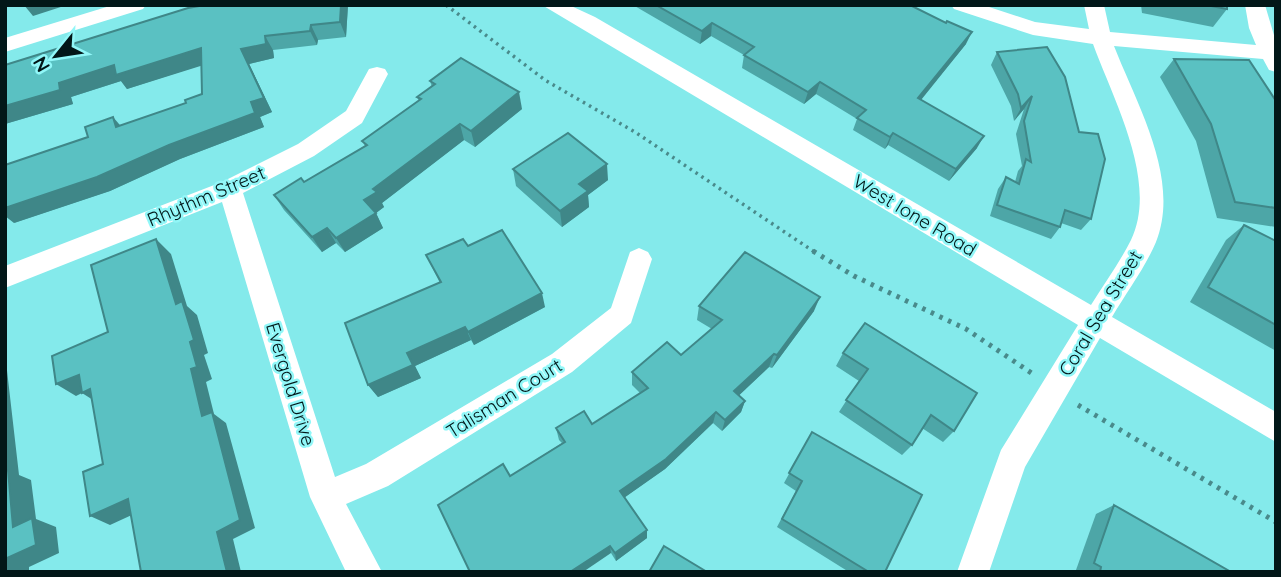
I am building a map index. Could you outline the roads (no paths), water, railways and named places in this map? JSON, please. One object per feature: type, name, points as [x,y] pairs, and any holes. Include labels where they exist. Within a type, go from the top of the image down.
[{"type":"street","points":[[5,45],[136,5]]},
{"type":"street","name":"West Ione Road","points":[[552,5],[588,22],[1276,428]]},
{"type":"street","points":[[961,5],[1033,28],[1272,59],[1255,5]]},
{"type":"street","name":"Coral Sea Street","points":[[973,572],[1012,460],[1144,240],[1153,193],[1150,170],[1101,38],[1094,5]]},
{"type":"street","name":"Rhythm Street","points":[[5,277],[230,189],[306,150],[354,117],[377,74]]},
{"type":"street","name":"Evergold Drive","points":[[230,189],[326,497],[353,554],[366,572]]},
{"type":"street","name":"Talisman Court","points":[[326,497],[377,475],[562,363],[622,315],[639,259]]}]
